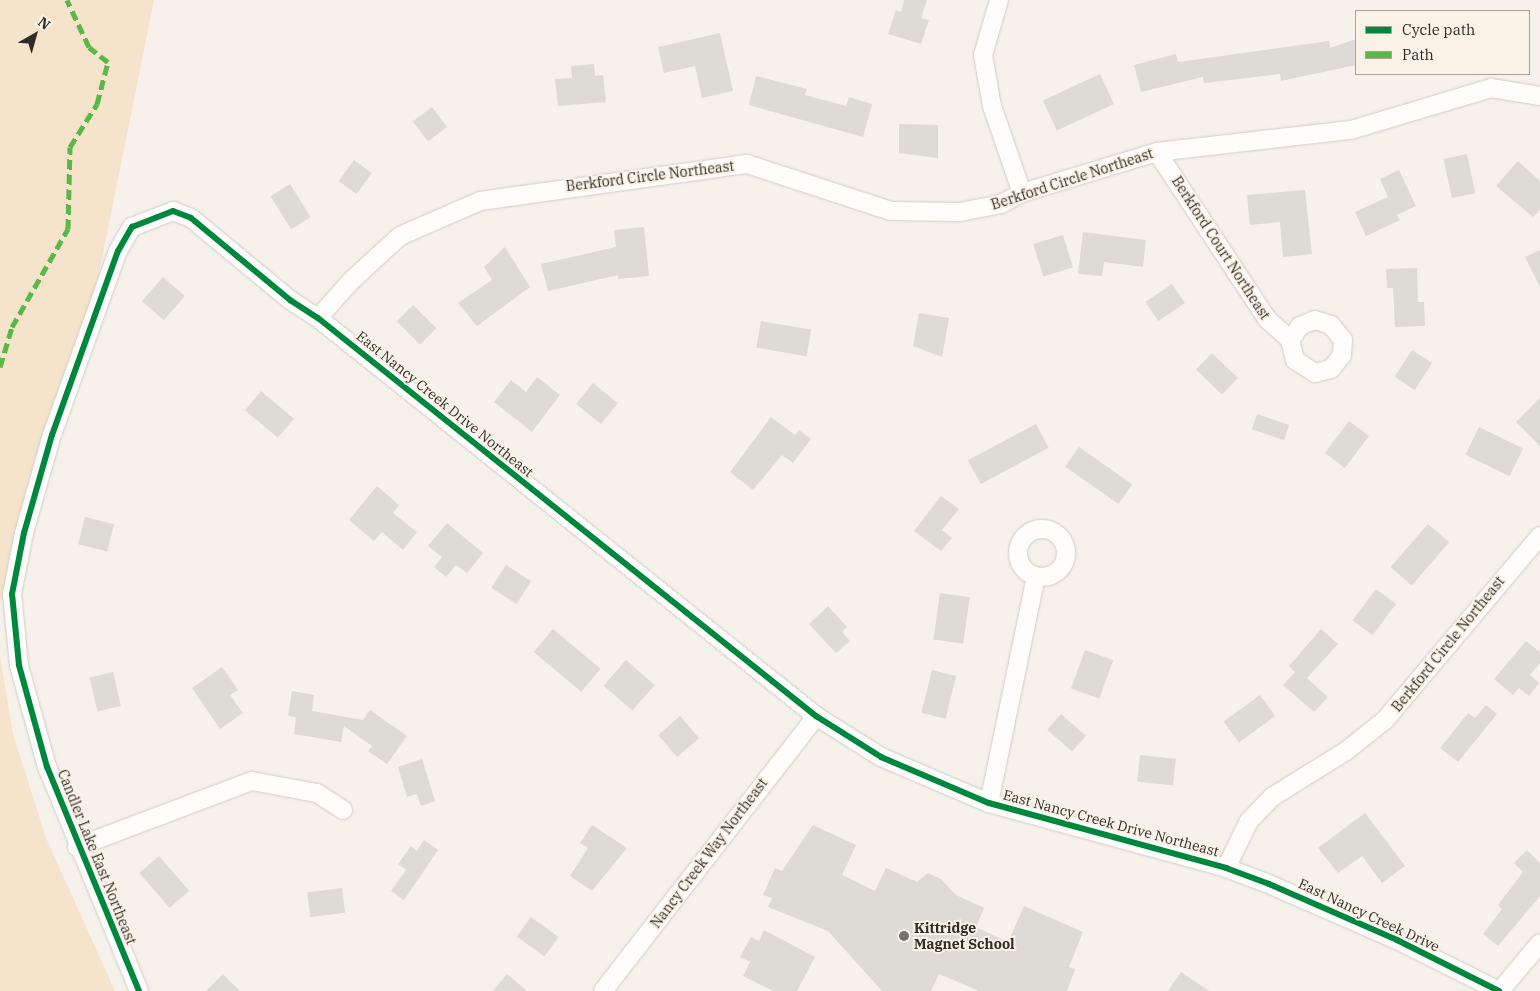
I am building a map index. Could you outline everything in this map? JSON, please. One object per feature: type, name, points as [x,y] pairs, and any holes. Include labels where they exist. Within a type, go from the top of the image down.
[{"type":"street","points":[[999,0],[983,55],[992,106],[1022,193]]},
{"type":"street","name":"Berkford Circle Northeast","points":[[318,318],[352,280],[400,236],[436,218],[489,199],[747,164],[891,211],[960,212],[1001,204],[1022,193],[1157,152],[1351,130],[1491,88],[1540,96]]},
{"type":"street","name":"Berkford Court Northeast","points":[[1157,152],[1267,320],[1290,340]]},
{"type":"street","name":"East Nancy Creek Drive Northeast","points":[[91,325],[118,251],[132,228],[173,211],[191,218],[290,300],[318,318],[816,716]]},
{"type":"street","name":"Candler Lake East Northeast","points":[[91,325],[52,435],[24,533],[12,594],[19,665],[47,767],[77,847],[139,991]]},
{"type":"street","name":"Berkford Circle Northeast","points":[[1226,868],[1249,821],[1272,796],[1346,751],[1385,720],[1540,536]]},
{"type":"street","points":[[816,716],[881,757],[989,803],[1036,577]]},
{"type":"street","name":"Nancy Creek Way Northeast","points":[[603,991],[816,716]]},
{"type":"street","points":[[77,847],[252,781],[316,793],[343,810]]},
{"type":"street","name":"East Nancy Creek Drive Northeast","points":[[989,803],[1226,868]]},
{"type":"street","name":"East Nancy Creek Drive","points":[[1226,868],[1397,940],[1499,991]]},
{"type":"street","points":[[1499,991],[1540,943]]},
{"type":"shaded area","points":[[0,0],[154,0],[97,283],[0,604]]},
{"type":"shaded area","points":[[0,656],[13,734],[46,838],[115,991],[0,991]]},
{"type":"building","points":[[904,0],[927,0],[921,18],[929,20],[921,44],[888,34],[896,10],[901,12]]},
{"type":"building","points":[[720,33],[733,91],[702,98],[695,66],[664,73],[658,47]]},
{"type":"building","points":[[1355,39],[1355,65],[1281,81],[1280,74],[1204,83],[1203,77],[1141,92],[1134,65],[1176,54],[1178,62],[1329,41],[1330,48]]},
{"type":"building","points":[[594,64],[595,76],[603,75],[606,102],[558,106],[555,79],[572,78],[571,66]]},
{"type":"building","points":[[1100,74],[1114,104],[1057,131],[1043,101]]},
{"type":"building","points":[[756,76],[807,89],[805,95],[846,106],[849,97],[872,104],[863,137],[749,105]]},
{"type":"building","points":[[432,107],[447,127],[428,141],[413,121]]},
{"type":"building","points":[[899,124],[938,125],[938,158],[899,153]]},
{"type":"building","points":[[1467,154],[1475,193],[1452,198],[1444,159]]},
{"type":"building","points":[[354,160],[372,173],[357,194],[339,181]]},
{"type":"building","points":[[1518,161],[1540,181],[1540,210],[1533,217],[1496,186]]},
{"type":"building","points":[[1399,170],[1416,206],[1397,215],[1400,220],[1366,236],[1355,212],[1388,197],[1380,179]]},
{"type":"building","points":[[290,184],[311,217],[291,229],[270,196]]},
{"type":"building","points":[[1305,190],[1312,254],[1283,257],[1280,222],[1250,225],[1247,195]]},
{"type":"building","points":[[644,227],[649,276],[618,279],[618,275],[548,291],[541,264],[616,247],[614,230]]},
{"type":"building","points":[[1083,232],[1146,240],[1143,267],[1104,262],[1102,276],[1078,274]]},
{"type":"building","points":[[1063,235],[1073,268],[1043,277],[1033,244]]},
{"type":"building","points":[[505,247],[530,287],[477,326],[458,303],[492,280],[484,267]]},
{"type":"building","points":[[1540,250],[1540,287],[1525,257]]},
{"type":"building","points":[[1417,268],[1418,302],[1424,302],[1425,326],[1395,327],[1393,288],[1387,288],[1386,269]]},
{"type":"building","points":[[163,277],[185,296],[164,320],[142,301]]},
{"type":"building","points":[[1172,284],[1185,303],[1158,321],[1145,302]]},
{"type":"building","points":[[413,305],[436,328],[420,345],[397,321]]},
{"type":"building","points":[[919,313],[949,318],[942,357],[913,346]]},
{"type":"building","points":[[761,321],[811,330],[807,356],[756,348]]},
{"type":"building","points":[[1412,350],[1432,363],[1415,390],[1395,377]]},
{"type":"building","points":[[1212,353],[1238,378],[1222,395],[1196,370]]},
{"type":"building","points":[[537,377],[560,395],[532,432],[494,402],[511,380],[526,392]]},
{"type":"building","points":[[593,383],[618,403],[601,424],[576,404]]},
{"type":"building","points":[[261,391],[294,419],[278,438],[245,410]]},
{"type":"building","points":[[1540,398],[1540,446],[1516,422]]},
{"type":"building","points":[[1257,414],[1289,425],[1284,440],[1252,429]]},
{"type":"building","points":[[771,417],[795,435],[799,430],[811,439],[793,463],[782,455],[753,490],[730,472]]},
{"type":"building","points":[[1349,421],[1369,436],[1345,468],[1325,453]]},
{"type":"building","points":[[1036,424],[1049,448],[981,484],[968,460]]},
{"type":"building","points":[[1479,427],[1523,448],[1509,476],[1465,455]]},
{"type":"building","points":[[1079,447],[1132,484],[1118,504],[1065,467]]},
{"type":"building","points":[[377,486],[399,505],[393,513],[417,532],[403,550],[382,532],[374,541],[349,520]]},
{"type":"building","points":[[941,496],[959,509],[942,530],[952,538],[941,551],[914,531]]},
{"type":"building","points":[[85,517],[114,524],[107,551],[78,544]]},
{"type":"building","points":[[447,523],[483,553],[467,573],[456,565],[446,577],[434,567],[442,557],[428,546]]},
{"type":"building","points":[[1428,524],[1449,542],[1412,585],[1391,567]]},
{"type":"building","points":[[506,565],[531,581],[516,604],[491,588]]},
{"type":"building","points":[[1376,589],[1396,604],[1372,635],[1353,620]]},
{"type":"building","points":[[940,593],[970,597],[963,644],[933,640]]},
{"type":"building","points":[[828,606],[847,627],[842,632],[850,641],[836,653],[809,624]]},
{"type":"building","points":[[553,629],[600,669],[581,692],[534,652]]},
{"type":"building","points":[[1321,629],[1338,644],[1307,678],[1328,697],[1314,712],[1283,685],[1295,672],[1289,666]]},
{"type":"building","points":[[1526,641],[1540,652],[1540,663],[1530,675],[1539,683],[1529,696],[1519,688],[1513,695],[1494,679]]},
{"type":"building","points":[[1085,650],[1113,660],[1099,699],[1071,689]]},
{"type":"building","points":[[626,660],[655,685],[632,711],[604,686]]},
{"type":"building","points":[[222,667],[238,690],[230,695],[243,713],[220,729],[192,688]]},
{"type":"building","points":[[932,670],[956,676],[946,719],[921,713]]},
{"type":"building","points":[[113,672],[121,706],[97,712],[90,677]]},
{"type":"building","points":[[292,691],[314,695],[312,711],[363,720],[370,710],[407,736],[387,764],[368,751],[372,746],[344,726],[341,742],[294,734],[296,717],[288,716]]},
{"type":"building","points":[[1260,695],[1275,716],[1239,742],[1224,721]]},
{"type":"building","points":[[1486,705],[1497,714],[1458,762],[1440,748],[1468,713],[1475,718]]},
{"type":"building","points":[[1061,714],[1086,736],[1072,751],[1047,730]]},
{"type":"building","points":[[680,716],[699,738],[677,757],[658,735]]},
{"type":"building","points":[[1140,755],[1176,759],[1173,786],[1137,782]]},
{"type":"building","points":[[422,759],[435,801],[421,806],[417,794],[407,797],[398,767]]},
{"type":"building","points":[[1365,813],[1405,866],[1382,883],[1362,856],[1338,873],[1318,848]]},
{"type":"building","points":[[592,825],[627,848],[592,891],[570,876],[588,848],[580,843]]},
{"type":"building","points":[[813,825],[856,845],[842,875],[875,891],[886,868],[917,882],[928,873],[941,879],[956,895],[984,908],[976,927],[1008,942],[1024,906],[1083,932],[1069,967],[1075,969],[1067,991],[979,991],[939,974],[931,991],[882,991],[828,931],[768,907],[772,898],[763,895],[775,868],[782,871]]},
{"type":"building","points":[[424,840],[438,850],[404,900],[391,891],[406,870],[398,864],[411,846],[417,851]]},
{"type":"building","points":[[1527,850],[1540,863],[1540,896],[1498,946],[1483,934],[1502,909],[1498,905],[1523,872],[1514,863]]},
{"type":"building","points":[[159,856],[189,891],[170,908],[139,873]]},
{"type":"building","points":[[342,888],[345,913],[310,917],[307,892]]},
{"type":"building","points":[[531,917],[559,937],[544,956],[517,936]]},
{"type":"building","points":[[764,930],[815,957],[797,991],[773,991],[743,976],[750,962],[740,957],[751,937],[759,941]]},
{"type":"building","points":[[1181,972],[1209,991],[1168,991]]},
{"type":"building","points":[[223,974],[240,991],[206,991]]},
{"type":"building","points":[[507,974],[527,991],[493,991]]},
{"type":"marked path","points":[[0,367],[12,327],[68,229],[70,147],[97,104],[108,62],[89,47],[67,0]]},
{"type":"cycle path","points":[[139,991],[47,767],[19,665],[12,594],[24,533],[52,435],[118,251],[132,227],[173,211],[191,218],[290,300],[318,318],[816,716],[881,757],[989,803],[1226,868],[1269,884],[1397,940],[1499,991]]},
{"type":"place","name":"Kittridge Magnet School","points":[[904,936]]}]
